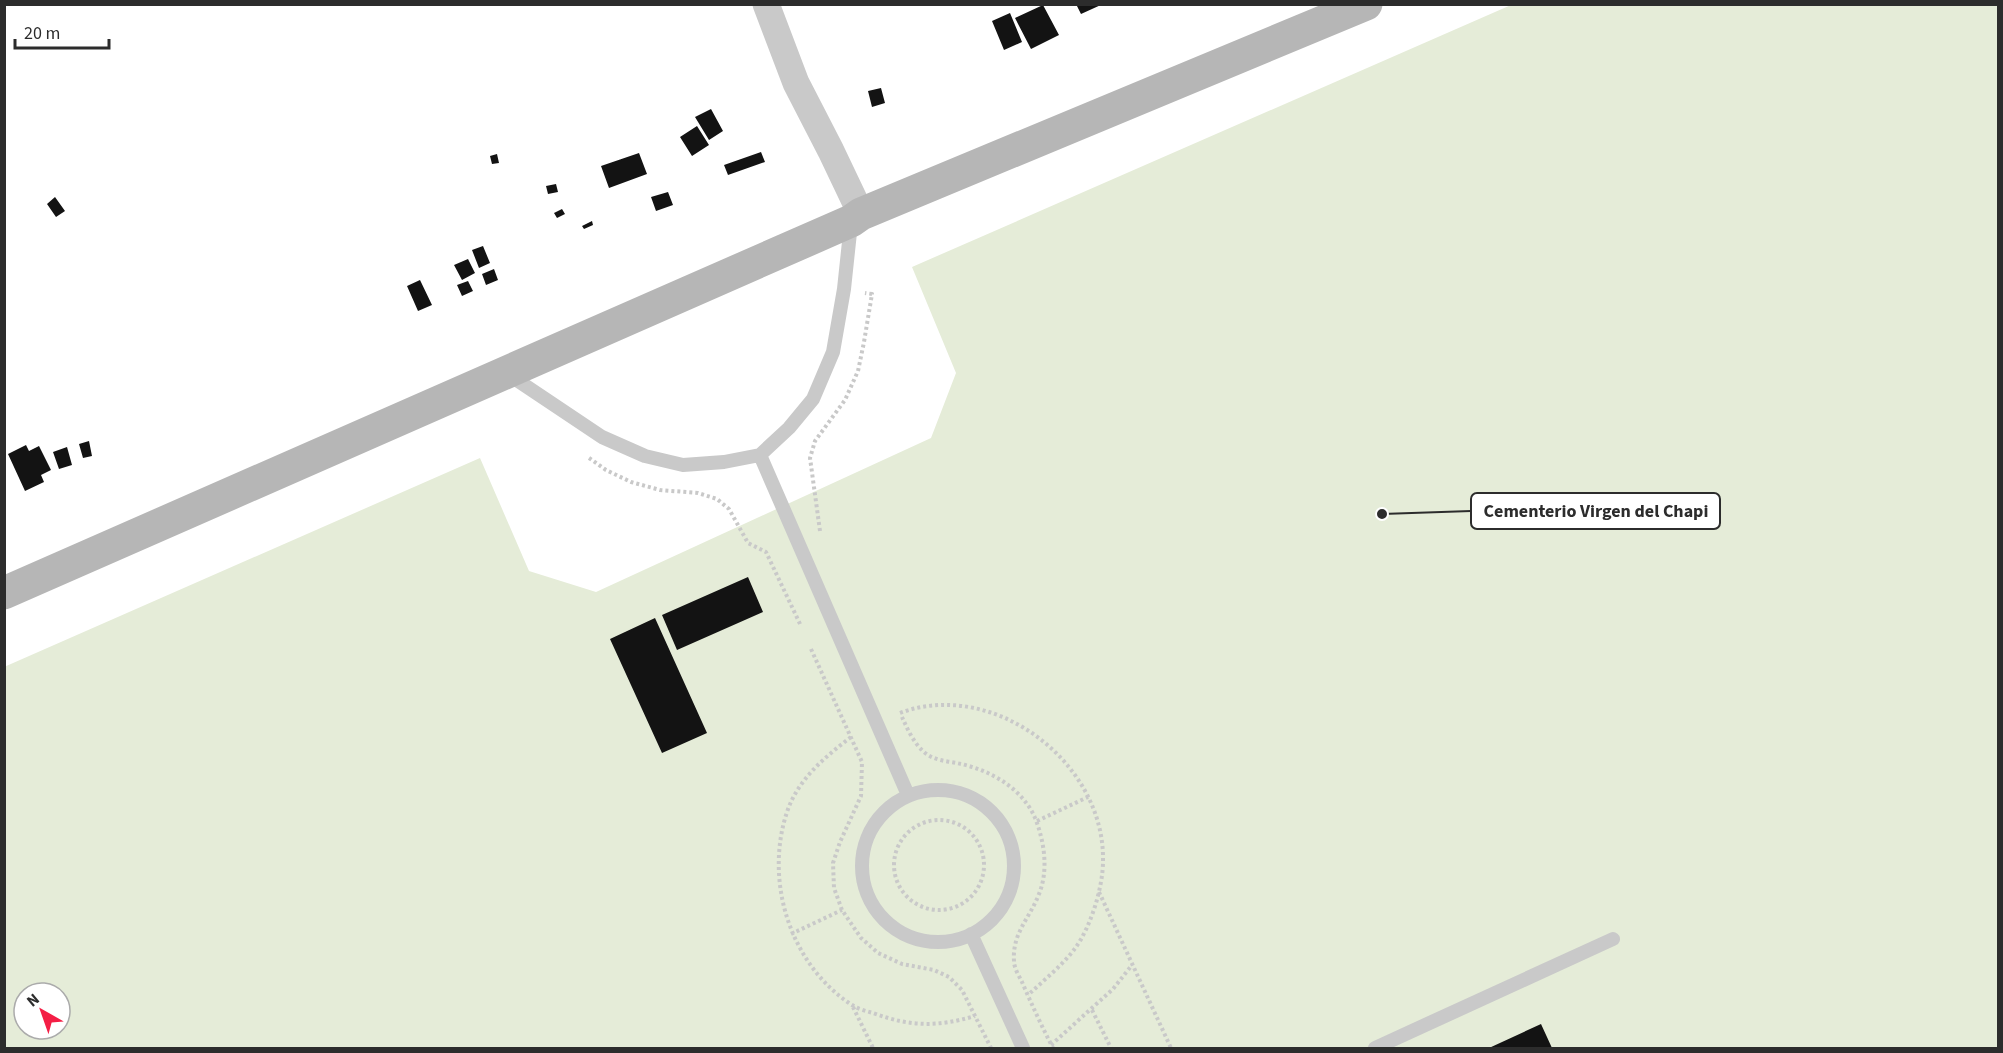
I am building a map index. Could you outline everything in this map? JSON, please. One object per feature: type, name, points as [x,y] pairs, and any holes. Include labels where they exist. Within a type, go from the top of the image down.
[{"type":"street","points":[[766,4],[796,83],[831,151],[856,218]]},
{"type":"street","points":[[4,593],[856,218],[1366,4]]},
{"type":"lane","points":[[506,372],[602,436],[645,456],[683,465],[724,462],[760,455],[789,428],[813,399],[833,352],[856,218]]},
{"type":"lane","points":[[760,455],[908,795]]},
{"type":"lane","points":[[935,789],[963,793],[988,808],[1005,829],[1014,856],[1012,884],[1000,910],[971,934],[953,940],[925,941],[899,932],[878,913],[864,889],[861,861],[868,834],[884,811],[908,795],[935,789]]},
{"type":"lane","points":[[971,934],[1023,1048]]},
{"type":"lane","points":[[1375,1048],[1613,939]]},
{"type":"path","points":[[818,507],[820,530],[824,540]]},
{"type":"path","points":[[748,543],[766,552],[801,626]]},
{"type":"path","points":[[811,649],[862,762],[861,796],[833,863],[834,888],[842,910],[861,938],[878,952],[902,964],[934,970],[950,977],[962,990],[991,1048]]},
{"type":"path","points":[[1028,996],[1077,946],[1089,921],[1099,892],[1103,861],[1100,827],[1088,797],[1071,770],[1053,750],[1029,730],[975,707],[914,707],[900,713],[911,736],[923,751],[934,758],[988,773],[1011,786],[1026,803],[1036,821],[1044,849],[1045,870],[1039,895],[1016,939],[1014,963],[1028,996],[1052,1047],[1113,989],[1132,965]]},
{"type":"path","points":[[851,737],[823,759],[808,775],[787,811],[781,840],[779,872],[783,904],[791,934],[804,957],[822,980],[853,1006],[887,1018],[918,1025],[950,1023],[975,1016]]},
{"type":"path","points":[[1036,821],[1088,797]]},
{"type":"path","points":[[936,819],[951,821],[966,828],[977,839],[983,854],[984,869],[980,884],[971,897],[958,906],[946,910],[922,908],[902,892],[896,880],[893,867],[894,853],[909,830],[921,823],[936,819]]},
{"type":"path","points":[[1099,892],[1171,1048]]},
{"type":"path","points":[[791,934],[842,910]]},
{"type":"path","points":[[853,1006],[873,1048]]},
{"type":"path","points":[[1092,1010],[1111,1048]]},
{"type":"green space","points":[[1511,5],[1998,5],[1998,1048],[5,1048],[4,667],[480,458],[529,571],[596,592],[931,438],[956,373],[912,267]]},
{"type":"building","points":[[1076,4],[1103,4],[1081,14]]},
{"type":"building","points":[[1043,5],[1059,35],[1031,49],[1015,18]]},
{"type":"building","points":[[1010,13],[1022,42],[1004,50],[992,21]]},
{"type":"building","points":[[881,88],[885,103],[872,107],[868,91]]},
{"type":"building","points":[[711,109],[723,131],[709,140],[695,117]]},
{"type":"building","points":[[697,126],[709,145],[692,156],[680,137]]},
{"type":"building","points":[[761,152],[765,162],[728,175],[724,165]]},
{"type":"building","points":[[639,153],[647,174],[609,188],[601,166]]},
{"type":"building","points":[[497,154],[499,163],[492,164],[490,156]]},
{"type":"building","points":[[556,184],[558,192],[548,194],[546,186]]},
{"type":"building","points":[[668,192],[673,205],[656,211],[651,197]]},
{"type":"building","points":[[55,197],[65,211],[56,217],[47,204]]},
{"type":"building","points":[[562,209],[565,214],[557,218],[554,213]]},
{"type":"building","points":[[592,221],[593,225],[584,229],[582,226]]},
{"type":"building","points":[[483,246],[490,263],[479,268],[472,250]]},
{"type":"building","points":[[468,259],[475,273],[462,280],[454,265]]},
{"type":"building","points":[[494,269],[498,280],[486,285],[482,274]]},
{"type":"building","points":[[420,280],[432,305],[418,311],[407,286]]},
{"type":"building","points":[[468,281],[473,291],[462,296],[457,285]]},
{"type":"building","points":[[89,441],[92,456],[83,458],[79,444]]},
{"type":"building","points":[[26,445],[29,451],[39,446],[51,470],[41,475],[44,482],[25,491],[8,454]]},
{"type":"building","points":[[67,447],[72,465],[59,469],[53,452]]},
{"type":"building","points":[[748,577],[763,612],[677,650],[662,615]]},
{"type":"building","points":[[655,618],[707,733],[662,753],[610,639]]},
{"type":"building","points":[[1541,1024],[1552,1048],[1489,1048]]},
{"type":"place","name":"Cementerio Virgen del Chapi","points":[[1382,514]]}]
